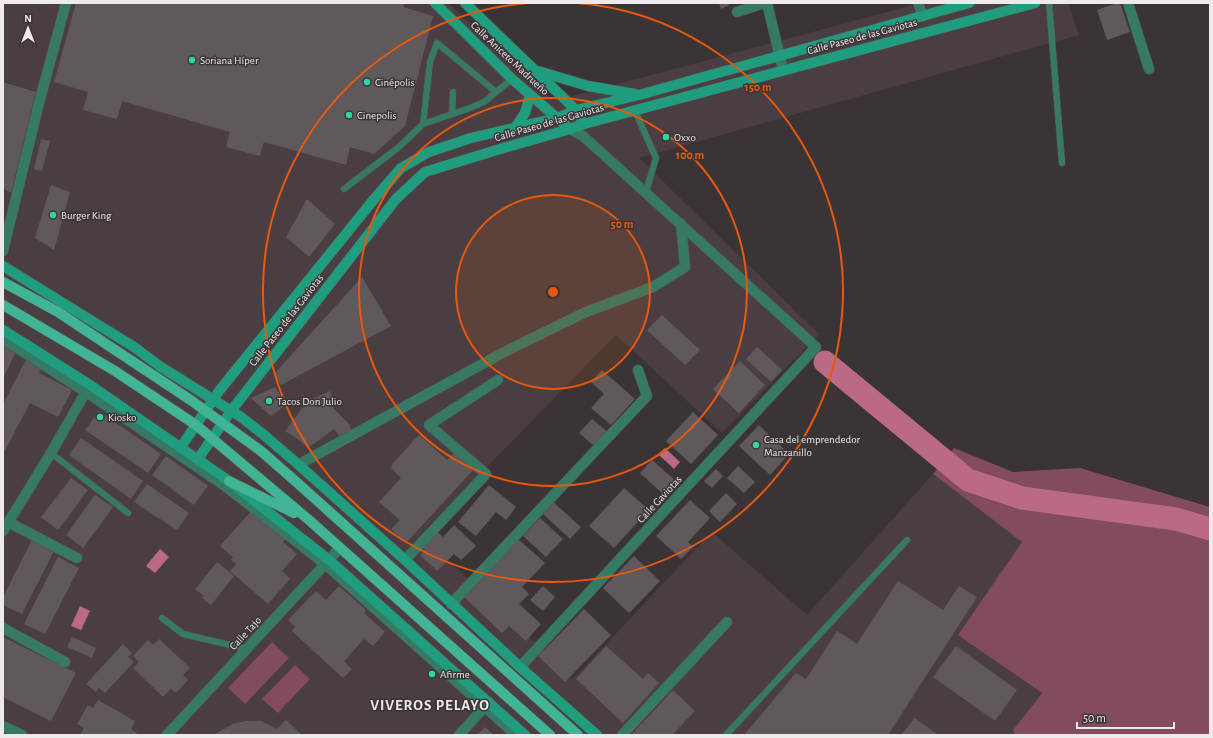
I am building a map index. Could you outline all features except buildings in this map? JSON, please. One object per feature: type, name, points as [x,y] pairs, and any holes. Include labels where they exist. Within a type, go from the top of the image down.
[{"type":"main road","name":"Calle Aniceto Madrueño","points":[[435,3],[512,79],[570,129]]},
{"type":"main road","name":"Calle Aniceto Madrueño","points":[[465,3],[576,110],[584,124]]},
{"type":"main road","name":"Calle Paseo de las Gaviotas","points":[[181,447],[224,385],[375,198],[401,168],[429,152],[471,138],[557,118],[576,110],[639,95],[969,3]]},
{"type":"main road","name":"Calle Paseo de las Gaviotas","points":[[198,459],[231,411],[396,199],[425,172],[584,124],[1035,3]]},
{"type":"main road","points":[[535,70],[588,86],[639,95]]},
{"type":"main road","points":[[515,128],[525,112],[530,94]]},
{"type":"main road","points":[[3,266],[134,347],[161,367],[241,417],[264,435],[405,560],[520,667],[597,735]]},
{"type":"main road","points":[[3,282],[58,312],[205,411],[261,451],[302,486],[578,735]]},
{"type":"main road","points":[[3,305],[115,371],[196,425],[309,520],[550,735]]},
{"type":"main road","points":[[3,330],[88,388],[181,447],[229,481],[327,562],[487,704],[525,735]]},
{"type":"main road","points":[[229,481],[309,520]]},
{"type":"street","points":[[3,251],[39,103],[66,3]]},
{"type":"street","points":[[737,12],[766,3],[783,70]]},
{"type":"street","points":[[918,3],[923,16]]},
{"type":"street","points":[[1128,3],[1149,69]]},
{"type":"street","points":[[584,124],[584,136]]},
{"type":"street","points":[[300,466],[305,461],[508,350],[586,312],[653,287],[685,267],[682,224],[584,136],[570,129]]},
{"type":"street","name":"Calle Gaviotas","points":[[520,667],[816,347],[682,224]]},
{"type":"street","points":[[3,339],[88,388],[225,486],[327,562]]},
{"type":"street","points":[[451,604],[647,396],[638,370]]},
{"type":"street","points":[[405,560],[486,474],[429,425],[498,380]]},
{"type":"street","points":[[77,558],[5,526],[51,453],[88,388]]},
{"type":"street","name":"Calle Tajo","points":[[167,735],[340,548]]},
{"type":"street","points":[[622,735],[727,622]]},
{"type":"street","points":[[3,628],[64,662]]},
{"type":"street","points":[[459,735],[487,704],[516,735]]},
{"type":"street","points":[[3,726],[17,734]]},
{"type":"lane","points":[[1049,3],[1062,163]]},
{"type":"lane","points":[[422,124],[430,62],[437,43],[496,92]]},
{"type":"lane","points":[[344,189],[399,147],[422,124],[484,102],[512,79]]},
{"type":"lane","points":[[452,114],[453,92]]},
{"type":"lane","points":[[635,111],[656,158],[646,192]]},
{"type":"lane","points":[[51,453],[128,513]]},
{"type":"lane","points":[[726,735],[907,540]]},
{"type":"lane","points":[[162,618],[183,634],[247,649]]},
{"type":"shaded area","points":[[3,3],[44,3],[52,5],[53,3],[448,3],[554,101],[921,3],[1068,3],[1079,35],[639,158],[819,334],[722,433],[616,335],[421,534],[573,679],[712,532],[807,615],[933,474],[1022,542],[959,635],[1042,693],[1013,730],[1015,735],[3,735]]},
{"type":"shaded area","points":[[665,448],[680,462],[674,469],[658,454]]},
{"type":"shaded area","points":[[954,448],[1013,472],[1080,468],[1210,507],[1210,735],[1015,735],[1013,730],[1042,693],[958,635],[1022,542],[933,474]]},
{"type":"shaded area","points":[[160,549],[169,557],[155,573],[146,566]]},
{"type":"shaded area","points":[[80,606],[90,611],[81,630],[71,626]]},
{"type":"shaded area","points":[[272,642],[289,658],[245,704],[228,688]]},
{"type":"shaded area","points":[[295,665],[310,679],[278,713],[262,699]]},
{"type":"waterway","points":[[825,362],[968,480],[1022,498],[1176,519],[1210,529]]},
{"type":"place","name":"Soriana Híper","points":[[192,60]]},
{"type":"place","name":"Cinépolis","points":[[367,82]]},
{"type":"place","name":"Cinepolis","points":[[349,115]]},
{"type":"place","name":"Oxxo","points":[[666,137]]},
{"type":"place","name":"Burger King","points":[[53,215]]},
{"type":"place","name":"Tacos Don Julio","points":[[269,401]]},
{"type":"place","name":"Kiosko","points":[[100,417]]},
{"type":"place","name":"Casa del emprendedor Manzanillo","points":[[756,445]]},
{"type":"place","name":"Afirme","points":[[432,674]]},
{"type":"district","name":"VIVEROS PELAYO","points":[[430,705]]}]
